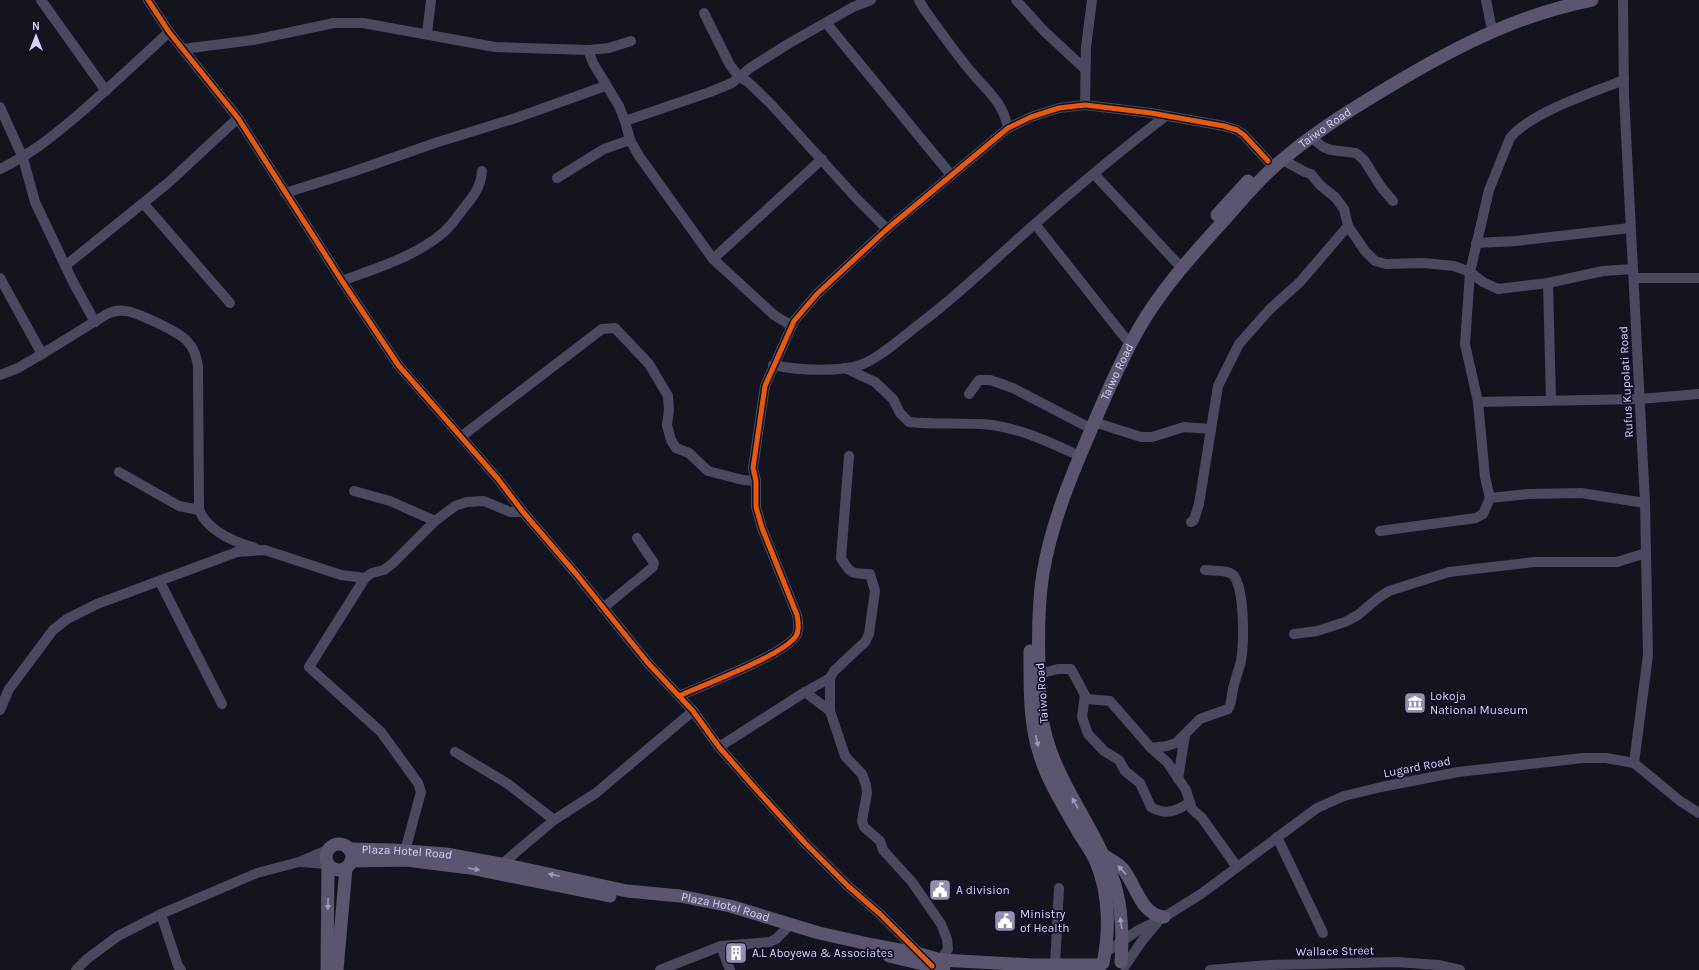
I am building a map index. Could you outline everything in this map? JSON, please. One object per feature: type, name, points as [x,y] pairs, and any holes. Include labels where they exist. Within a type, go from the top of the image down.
[{"type":"main road","name":"Taiwo Road","points":[[1126,967],[1114,883],[1102,854],[1058,772],[1046,742],[1041,711],[1038,627],[1043,574],[1068,484],[1089,423],[1126,339],[1154,293],[1230,200],[1268,161],[1291,142],[1426,57],[1491,25],[1542,6],[1566,0]]},
{"type":"main road","name":"Taiwo Road","points":[[1102,963],[1106,902],[1101,876],[1096,863],[1060,800],[1040,757],[1032,720],[1031,616],[1039,555],[1073,453],[1122,360],[1157,300],[1209,236],[1264,176],[1282,160],[1312,137],[1374,96],[1460,46],[1545,11],[1592,0]]},
{"type":"main road","points":[[327,970],[328,865],[325,859],[327,850],[337,844],[344,845],[349,859],[337,970]]},
{"type":"main road","name":"Plaza Hotel Road","points":[[349,859],[405,851],[446,854],[502,864],[627,891],[680,896],[730,906],[819,933],[920,954],[937,963],[1055,966],[1102,963],[1114,960],[1126,967]]},
{"type":"main road","points":[[1102,854],[1122,868],[1145,906],[1154,915],[1163,918]]},
{"type":"main road","name":"Plaza Hotel Road","points":[[349,859],[406,860],[470,868],[603,895],[677,904],[937,963],[981,970]]},
{"type":"main road","points":[[328,865],[336,870],[349,859]]},
{"type":"street","points":[[41,0],[106,91]]},
{"type":"street","points":[[148,0],[169,32],[238,118],[375,334],[399,366],[462,436],[498,479],[522,512],[577,575],[648,663],[693,711],[719,747],[805,843],[920,954]]},
{"type":"street","points":[[427,34],[431,0]]},
{"type":"street","points":[[625,120],[710,92],[732,83],[750,68],[788,44],[826,24],[852,4],[870,0]]},
{"type":"street","points":[[919,0],[924,9],[973,74],[996,99],[1005,114],[1008,128]]},
{"type":"street","points":[[1016,0],[1044,31],[1085,69]]},
{"type":"street","points":[[1085,105],[1086,48],[1092,0]]},
{"type":"street","points":[[1486,0],[1491,25]]},
{"type":"street","name":"Rufus Kupolati Road","points":[[1623,0],[1624,80],[1630,228],[1634,273],[1645,503],[1648,655],[1634,763]]},
{"type":"street","points":[[704,13],[730,65],[739,77],[748,82],[757,90],[822,159],[857,199],[888,229]]},
{"type":"street","points":[[183,49],[253,40],[334,23],[363,23],[495,47],[588,50],[609,48],[631,41]]},
{"type":"street","points":[[826,24],[951,175]]},
{"type":"street","points":[[0,169],[23,158],[53,136],[106,91],[169,32]]},
{"type":"street","points":[[588,50],[592,63],[625,120],[630,140],[639,156],[713,259],[774,315],[792,326]]},
{"type":"street","points":[[1380,531],[1476,518],[1483,514],[1490,498],[1485,477],[1478,402],[1465,344],[1470,272],[1489,190],[1510,138],[1516,131],[1532,120],[1573,100],[1624,80]]},
{"type":"street","points":[[285,193],[352,172],[435,143],[516,118],[605,86]]},
{"type":"street","points":[[679,696],[764,658],[789,643],[796,636],[798,623],[797,615],[762,528],[756,507],[756,480],[753,468],[764,386],[792,326],[804,308],[817,294],[888,229],[1008,128],[1031,117],[1059,108],[1085,105],[1166,116],[1224,126],[1237,130],[1244,135],[1268,161]]},
{"type":"street","points":[[0,107],[23,158],[35,202],[65,266],[95,322]]},
{"type":"street","points":[[773,365],[796,369],[845,368],[863,364],[879,355],[956,296],[1035,224],[1134,140],[1166,116]]},
{"type":"street","points":[[65,266],[144,204],[238,118]]},
{"type":"street","points":[[1312,137],[1323,147],[1330,150],[1356,153],[1364,160],[1381,187],[1393,201]]},
{"type":"street","points":[[557,178],[604,149],[630,140]]},
{"type":"street","points":[[713,259],[822,159]]},
{"type":"street","points":[[1282,160],[1311,174],[1320,185],[1335,197],[1344,209],[1348,226],[1365,251],[1375,261],[1386,264],[1424,263],[1454,266],[1470,272],[1483,282],[1498,289],[1548,283],[1603,271],[1699,278]]},
{"type":"street","points":[[342,281],[397,260],[430,243],[444,232],[477,190],[482,180],[482,171]]},
{"type":"street","points":[[1094,174],[1178,263]]},
{"type":"street","points":[[144,204],[230,303]]},
{"type":"street","points":[[1035,224],[1126,339]]},
{"type":"street","points":[[1191,522],[1194,520],[1199,504],[1218,386],[1239,344],[1270,309],[1300,282],[1348,226]]},
{"type":"street","points":[[1476,243],[1516,241],[1630,228]]},
{"type":"street","points":[[0,278],[42,354]]},
{"type":"street","points":[[1548,283],[1550,400]]},
{"type":"street","points":[[0,376],[18,368],[116,310],[134,313],[170,330],[186,340],[196,353],[198,366],[199,510],[203,520],[238,548]]},
{"type":"street","points":[[462,436],[602,329],[615,328],[649,364],[668,396],[669,410],[667,425],[671,440],[676,448],[689,453],[708,471],[743,480],[756,480]]},
{"type":"street","points":[[845,368],[875,382],[893,399],[900,413],[909,422],[991,425],[1014,429],[1041,438],[1073,453]]},
{"type":"street","points":[[969,394],[979,380],[990,380],[1013,388],[1089,423],[1141,437],[1152,437],[1184,427],[1211,429]]},
{"type":"street","points":[[1478,402],[1640,398],[1699,394]]},
{"type":"street","points":[[849,456],[841,558],[849,571],[854,574],[870,574],[875,591],[869,634],[865,642],[834,671],[830,678],[830,711],[845,756],[862,774],[866,785],[867,793],[862,821],[864,827],[880,841],[883,850],[912,882],[941,924],[947,939],[948,949],[937,963]]},
{"type":"street","points":[[119,472],[179,506],[199,510]]},
{"type":"street","points":[[354,491],[390,501],[435,521]]},
{"type":"street","points":[[1490,498],[1528,494],[1581,493],[1645,503]]},
{"type":"street","points":[[405,851],[421,792],[418,782],[381,732],[309,667],[365,578],[384,570],[393,563],[435,521],[455,506],[467,502],[484,501],[510,512],[522,512]]},
{"type":"street","points":[[603,608],[653,567],[654,563],[637,538]]},
{"type":"street","points":[[0,710],[9,689],[53,630],[67,619],[97,604],[160,582],[238,548],[265,550],[341,575],[365,578]]},
{"type":"street","points":[[1294,634],[1317,631],[1345,622],[1358,615],[1389,591],[1449,572],[1534,562],[1617,562],[1646,553]]},
{"type":"street","points":[[1150,748],[1168,746],[1176,743],[1200,719],[1228,709],[1231,705],[1233,686],[1241,661],[1243,623],[1241,598],[1234,577],[1229,572],[1205,570]]},
{"type":"street","points":[[160,582],[222,704]]},
{"type":"street","points":[[1039,674],[1058,669],[1071,669],[1087,699],[1110,702],[1150,748],[1167,762],[1186,790],[1189,804],[1192,809],[1202,818],[1237,868]]},
{"type":"street","points":[[719,747],[805,692],[830,678]]},
{"type":"street","points":[[805,692],[830,711]]},
{"type":"street","points":[[1085,695],[1082,717],[1088,734],[1104,751],[1119,760],[1125,772],[1140,783],[1151,807],[1165,813],[1176,811],[1189,804]]},
{"type":"street","points":[[502,864],[554,820],[596,792],[693,711]]},
{"type":"street","points":[[1178,779],[1185,735]]},
{"type":"street","points":[[455,752],[508,784],[554,820]]},
{"type":"street","name":"Lugard Road","points":[[1163,918],[1201,894],[1311,812],[1344,796],[1381,787],[1458,772],[1583,758],[1606,758],[1634,763],[1680,801],[1699,813]]},
{"type":"street","points":[[1277,837],[1323,933]]},
{"type":"street","points":[[76,970],[87,959],[118,936],[161,914],[256,873],[299,862],[327,850]]},
{"type":"street","points":[[299,862],[328,865]]},
{"type":"street","points":[[1055,966],[1059,888]]},
{"type":"street","points":[[161,914],[178,966],[181,970]]},
{"type":"street","points":[[1102,963],[1123,941],[1137,931],[1163,918]]},
{"type":"street","points":[[1126,967],[1142,941],[1163,918]]},
{"type":"street","points":[[660,970],[722,946],[770,942],[776,939],[787,928]]},
{"type":"street","points":[[722,946],[730,970]]},
{"type":"street","name":"Wallace Street","points":[[1210,970],[1397,962],[1438,965],[1460,970]]},
{"type":"cycle path","points":[[148,0],[169,32],[238,118],[342,281],[399,366],[498,479],[523,512],[577,575],[648,663],[693,711],[719,747],[755,788],[805,843],[932,966]]},
{"type":"cycle path","points":[[679,696],[776,652],[789,644],[797,634],[797,615],[762,528],[756,507],[756,481],[753,468],[765,386],[794,321],[817,294],[887,229],[1008,128],[1031,117],[1059,108],[1085,105],[1151,113],[1224,126],[1237,130],[1244,135],[1268,161]]},
{"type":"place","name":"Lokoja National Museum","points":[[1415,703]]},
{"type":"place","name":"A division","points":[[940,890]]},
{"type":"place","name":"Ministry of Health","points":[[1005,921]]},
{"type":"place","name":"A.L Aboyewa & Associates","points":[[736,953]]}]
